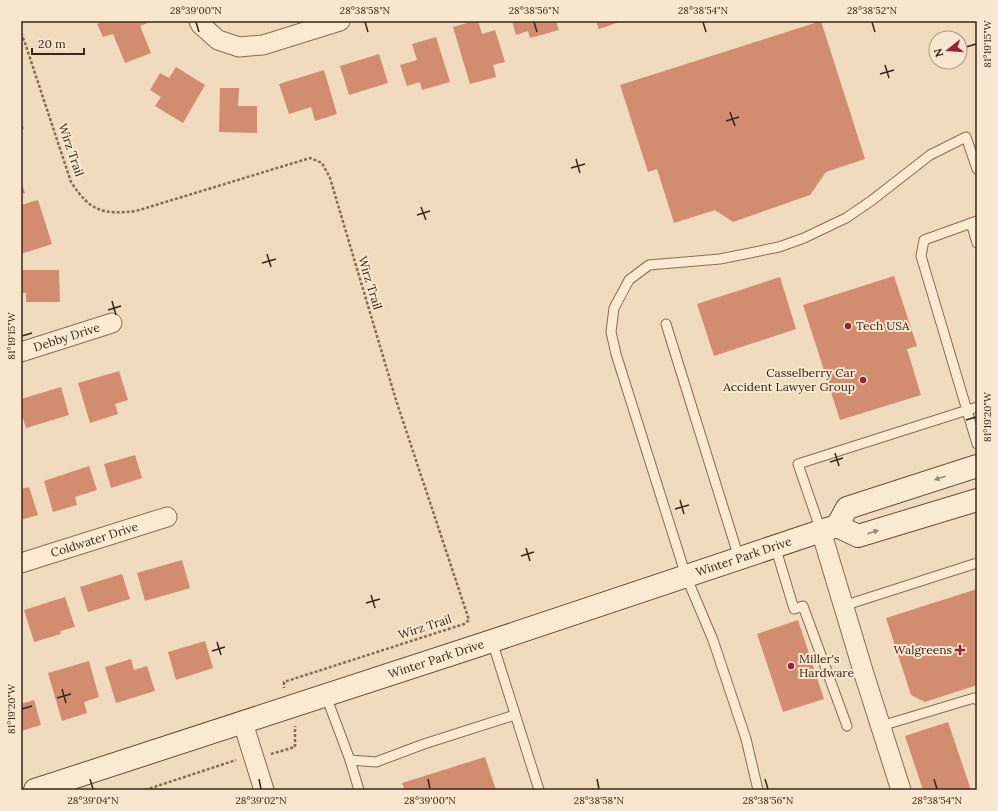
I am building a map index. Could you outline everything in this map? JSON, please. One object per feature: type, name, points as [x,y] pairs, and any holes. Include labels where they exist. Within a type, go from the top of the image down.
[{"type":"street","points":[[199,21],[201,25],[218,40],[239,47],[263,45],[340,21]]},
{"type":"street","name":"Debby Drive","points":[[21,352],[112,323]]},
{"type":"street","points":[[829,528],[847,508],[977,466]]},
{"type":"street","points":[[829,528],[858,536],[977,500]]},
{"type":"street","name":"Coldwater Drive","points":[[21,563],[167,517]]},
{"type":"street","points":[[829,528],[843,606],[901,790]]},
{"type":"street","name":"Winter Park Drive","points":[[44,789],[829,528]]},
{"type":"street","points":[[243,723],[264,790]]},
{"type":"lane","points":[[758,790],[746,739],[713,640],[686,576],[616,354],[611,332],[614,308],[629,280],[649,265],[720,259],[779,247],[804,238],[846,218],[871,201],[930,155],[966,137],[977,169]]},
{"type":"lane","points":[[977,243],[974,222],[924,240],[921,256],[977,444]]},
{"type":"lane","points":[[666,324],[739,558]]},
{"type":"lane","points":[[829,528],[798,464],[977,407]]},
{"type":"lane","points":[[775,546],[794,609],[803,606],[847,726]]},
{"type":"lane","points":[[843,606],[977,563]]},
{"type":"lane","points":[[492,641],[539,790]]},
{"type":"lane","points":[[326,696],[350,760],[359,790]]},
{"type":"lane","points":[[881,726],[974,698],[977,700]]},
{"type":"lane","points":[[350,760],[376,762],[424,744],[515,715]]},
{"type":"path","name":"Wirz Trail","points":[[21,34],[26,43],[72,182],[81,196],[98,209],[115,213],[136,211],[310,158],[322,163],[330,178],[396,400],[469,620],[464,624],[284,682],[284,694]]},
{"type":"path","points":[[269,754],[295,747],[295,725]]},
{"type":"path","points":[[144,790],[240,759]]},
{"type":"building","points":[[104,21],[152,21],[140,26],[151,53],[125,63],[113,34],[103,37],[97,24]]},
{"type":"building","points":[[478,21],[482,34],[495,30],[505,62],[493,65],[496,77],[470,84],[453,27]]},
{"type":"building","points":[[512,21],[556,21],[559,30],[530,38],[528,31],[516,35]]},
{"type":"building","points":[[596,21],[622,21],[599,29]]},
{"type":"building","points":[[821,21],[865,159],[826,172],[810,195],[733,222],[715,210],[674,223],[657,169],[648,172],[620,85]]},
{"type":"building","points":[[436,37],[450,82],[422,90],[420,82],[407,86],[400,65],[417,60],[412,44]]},
{"type":"building","points":[[379,54],[388,83],[349,95],[340,66]]},
{"type":"building","points":[[176,67],[205,85],[183,123],[155,106],[161,97],[150,90],[160,73],[169,78]]},
{"type":"building","points":[[324,70],[337,114],[315,121],[311,107],[289,114],[279,84]]},
{"type":"building","points":[[220,88],[239,88],[238,106],[257,106],[257,133],[219,132]]},
{"type":"building","points":[[21,119],[24,129],[21,130]]},
{"type":"building","points":[[21,181],[25,193],[21,194]]},
{"type":"building","points":[[38,200],[52,244],[21,254],[21,205]]},
{"type":"building","points":[[21,270],[59,270],[60,302],[26,302],[26,293],[21,293]]},
{"type":"building","points":[[894,276],[917,346],[907,349],[921,395],[840,420],[803,305]]},
{"type":"building","points":[[780,277],[796,329],[714,356],[697,304]]},
{"type":"building","points":[[119,371],[128,400],[115,404],[118,414],[90,423],[78,383]]},
{"type":"building","points":[[61,387],[69,415],[26,428],[21,412],[21,399]]},
{"type":"building","points":[[135,455],[142,478],[111,488],[104,464]]},
{"type":"building","points":[[89,466],[97,490],[75,497],[77,505],[53,512],[44,481]]},
{"type":"building","points":[[29,487],[38,515],[21,520],[21,489]]},
{"type":"building","points":[[182,560],[190,588],[145,601],[137,573]]},
{"type":"building","points":[[122,574],[130,599],[88,612],[80,587]]},
{"type":"building","points":[[977,589],[977,685],[925,702],[911,695],[886,618]]},
{"type":"building","points":[[65,597],[75,627],[60,631],[61,634],[34,642],[24,610]]},
{"type":"building","name":"Miller's Hardware","points":[[798,620],[824,699],[783,712],[757,634]]},
{"type":"building","points":[[205,641],[213,668],[176,680],[168,652]]},
{"type":"building","points":[[131,659],[134,670],[147,666],[155,691],[116,703],[105,667]]},
{"type":"building","points":[[89,661],[99,697],[84,702],[87,713],[62,721],[48,673]]},
{"type":"building","points":[[34,700],[41,725],[21,731],[21,704]]},
{"type":"building","points":[[948,722],[971,790],[923,790],[905,736]]},
{"type":"building","points":[[485,757],[496,790],[405,790],[402,783]]},
{"type":"place","name":"Tech USA","points":[[848,326]]},
{"type":"place","name":"Casselberry Car Accident Lawyer Group","points":[[863,380]]},
{"type":"place","name":"Walgreens","points":[[960,650]]},
{"type":"place","name":"Miller's Hardware","points":[[791,666]]}]
